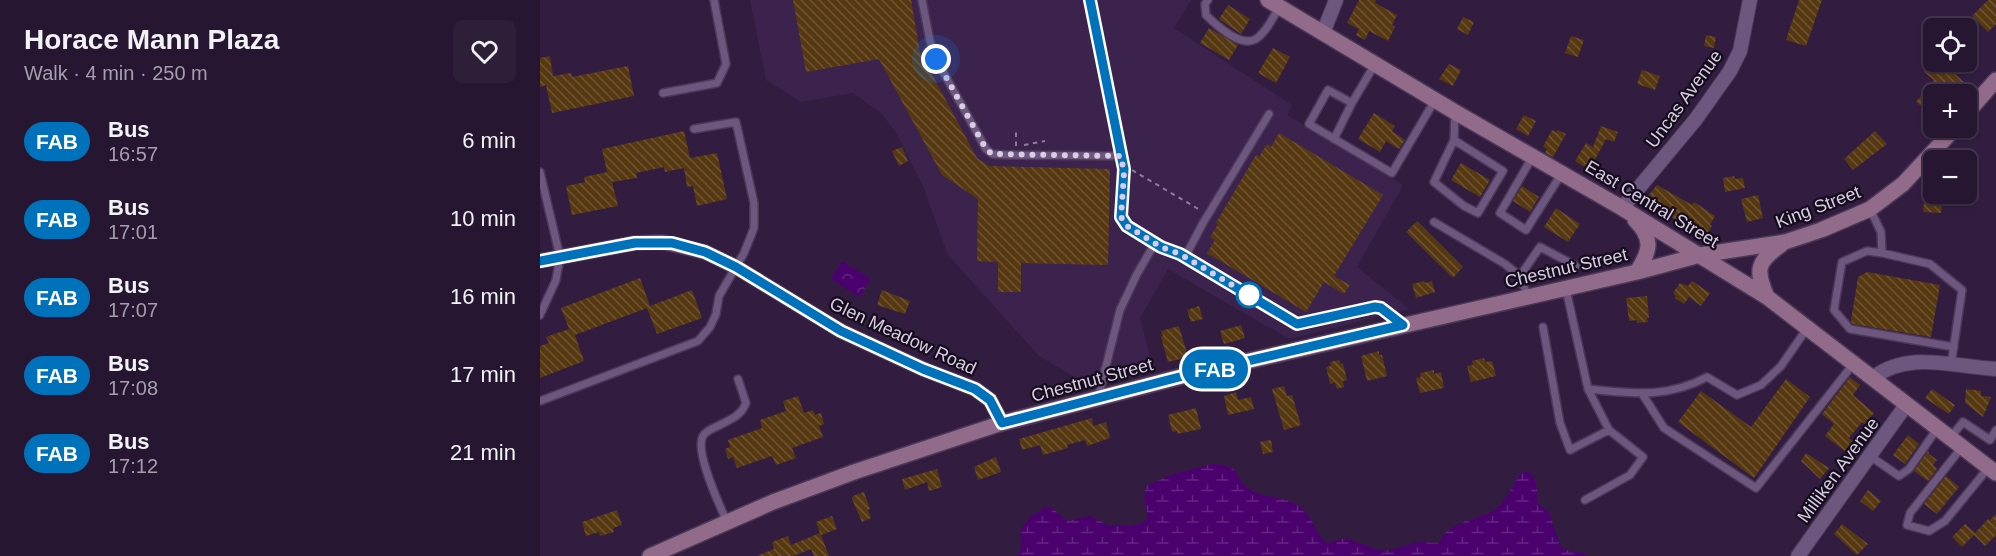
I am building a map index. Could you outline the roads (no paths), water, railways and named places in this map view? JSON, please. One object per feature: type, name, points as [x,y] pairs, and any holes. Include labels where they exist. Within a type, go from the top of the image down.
[{"type":"main road","name":"East Central Street","points":[[1274,4],[1455,112],[1622,207],[1767,297],[1992,470]]},
{"type":"main road","points":[[1977,102],[1996,80]]},
{"type":"main road","name":"King Street","points":[[1700,255],[1785,242],[1821,230],[1870,209],[1903,184],[1946,138]]},
{"type":"main road","points":[[1622,207],[1645,230],[1649,242],[1648,251],[1637,272]]},
{"type":"main road","points":[[1767,297],[1761,283],[1760,270],[1764,257],[1785,242]]},
{"type":"main road","name":"Chestnut Street","points":[[650,556],[773,502],[854,472],[1002,423],[1187,375],[1637,272],[1700,255]]},
{"type":"street","points":[[1323,33],[1336,0]]},
{"type":"street","name":"Uncas Avenue","points":[[1622,207],[1696,119],[1730,70],[1740,51],[1750,0]]},
{"type":"street","name":"Glen Meadow Road","points":[[540,261],[626,244],[662,242],[705,252],[736,267],[841,331],[923,369],[975,389],[990,400],[1002,423]]},
{"type":"street","points":[[1873,378],[1886,369],[1909,362],[1996,369]]},
{"type":"street","name":"Milliken Avenue","points":[[1798,556],[1906,405]]},
{"type":"lane","points":[[663,93],[717,82],[726,64],[714,0]]},
{"type":"lane","points":[[922,0],[936,59],[982,144],[992,154],[1121,156]]},
{"type":"lane","points":[[1090,0],[1124,169],[1121,217],[1127,226],[1185,257],[1297,324],[1375,307],[1381,308],[1403,325]]},
{"type":"lane","points":[[1208,0],[1205,4],[1206,15],[1217,26],[1244,42],[1254,40],[1259,36],[1274,4]]},
{"type":"lane","points":[[1334,139],[1375,64]]},
{"type":"lane","points":[[1352,103],[1328,90],[1309,124],[1392,173],[1435,100]]},
{"type":"lane","points":[[1454,140],[1503,171],[1478,213],[1464,206],[1434,182],[1454,140],[1455,112]]},
{"type":"lane","points":[[1185,257],[1269,114]]},
{"type":"lane","points":[[540,401],[698,342],[710,327],[716,314],[719,296],[751,237],[755,215],[736,122],[694,129]]},
{"type":"lane","points":[[1533,156],[1500,213],[1526,230],[1562,173]]},
{"type":"lane","points":[[540,171],[560,257],[556,280],[540,315]]},
{"type":"lane","points":[[1870,209],[1881,232],[1882,254]]},
{"type":"lane","points":[[1434,222],[1505,264],[1520,276],[1528,297]]},
{"type":"lane","points":[[1098,398],[1120,310],[1155,243]]},
{"type":"lane","points":[[1520,276],[1540,247],[1576,266]]},
{"type":"lane","points":[[1951,365],[1954,347],[1962,290],[1930,264],[1867,251],[1842,262],[1834,310],[1850,329],[1954,347]]},
{"type":"lane","points":[[1566,288],[1588,388],[1609,430],[1643,457],[1630,475],[1585,500]]},
{"type":"lane","points":[[1543,327],[1560,423],[1570,450],[1609,430]]},
{"type":"lane","points":[[1588,388],[1643,395],[1688,387],[1707,377],[1737,395],[1761,385],[1781,366],[1808,327]]},
{"type":"lane","points":[[1643,395],[1664,428],[1756,488],[1854,363]]},
{"type":"lane","points":[[727,522],[702,458],[701,442],[703,435],[709,430],[739,415],[744,408],[746,403],[738,379]]},
{"type":"lane","points":[[1870,456],[1899,476],[1950,437],[1963,422],[1990,440],[1996,430]]},
{"type":"lane","points":[[1950,437],[1910,513],[1907,525],[1929,531],[1945,521],[1992,470]]}]
